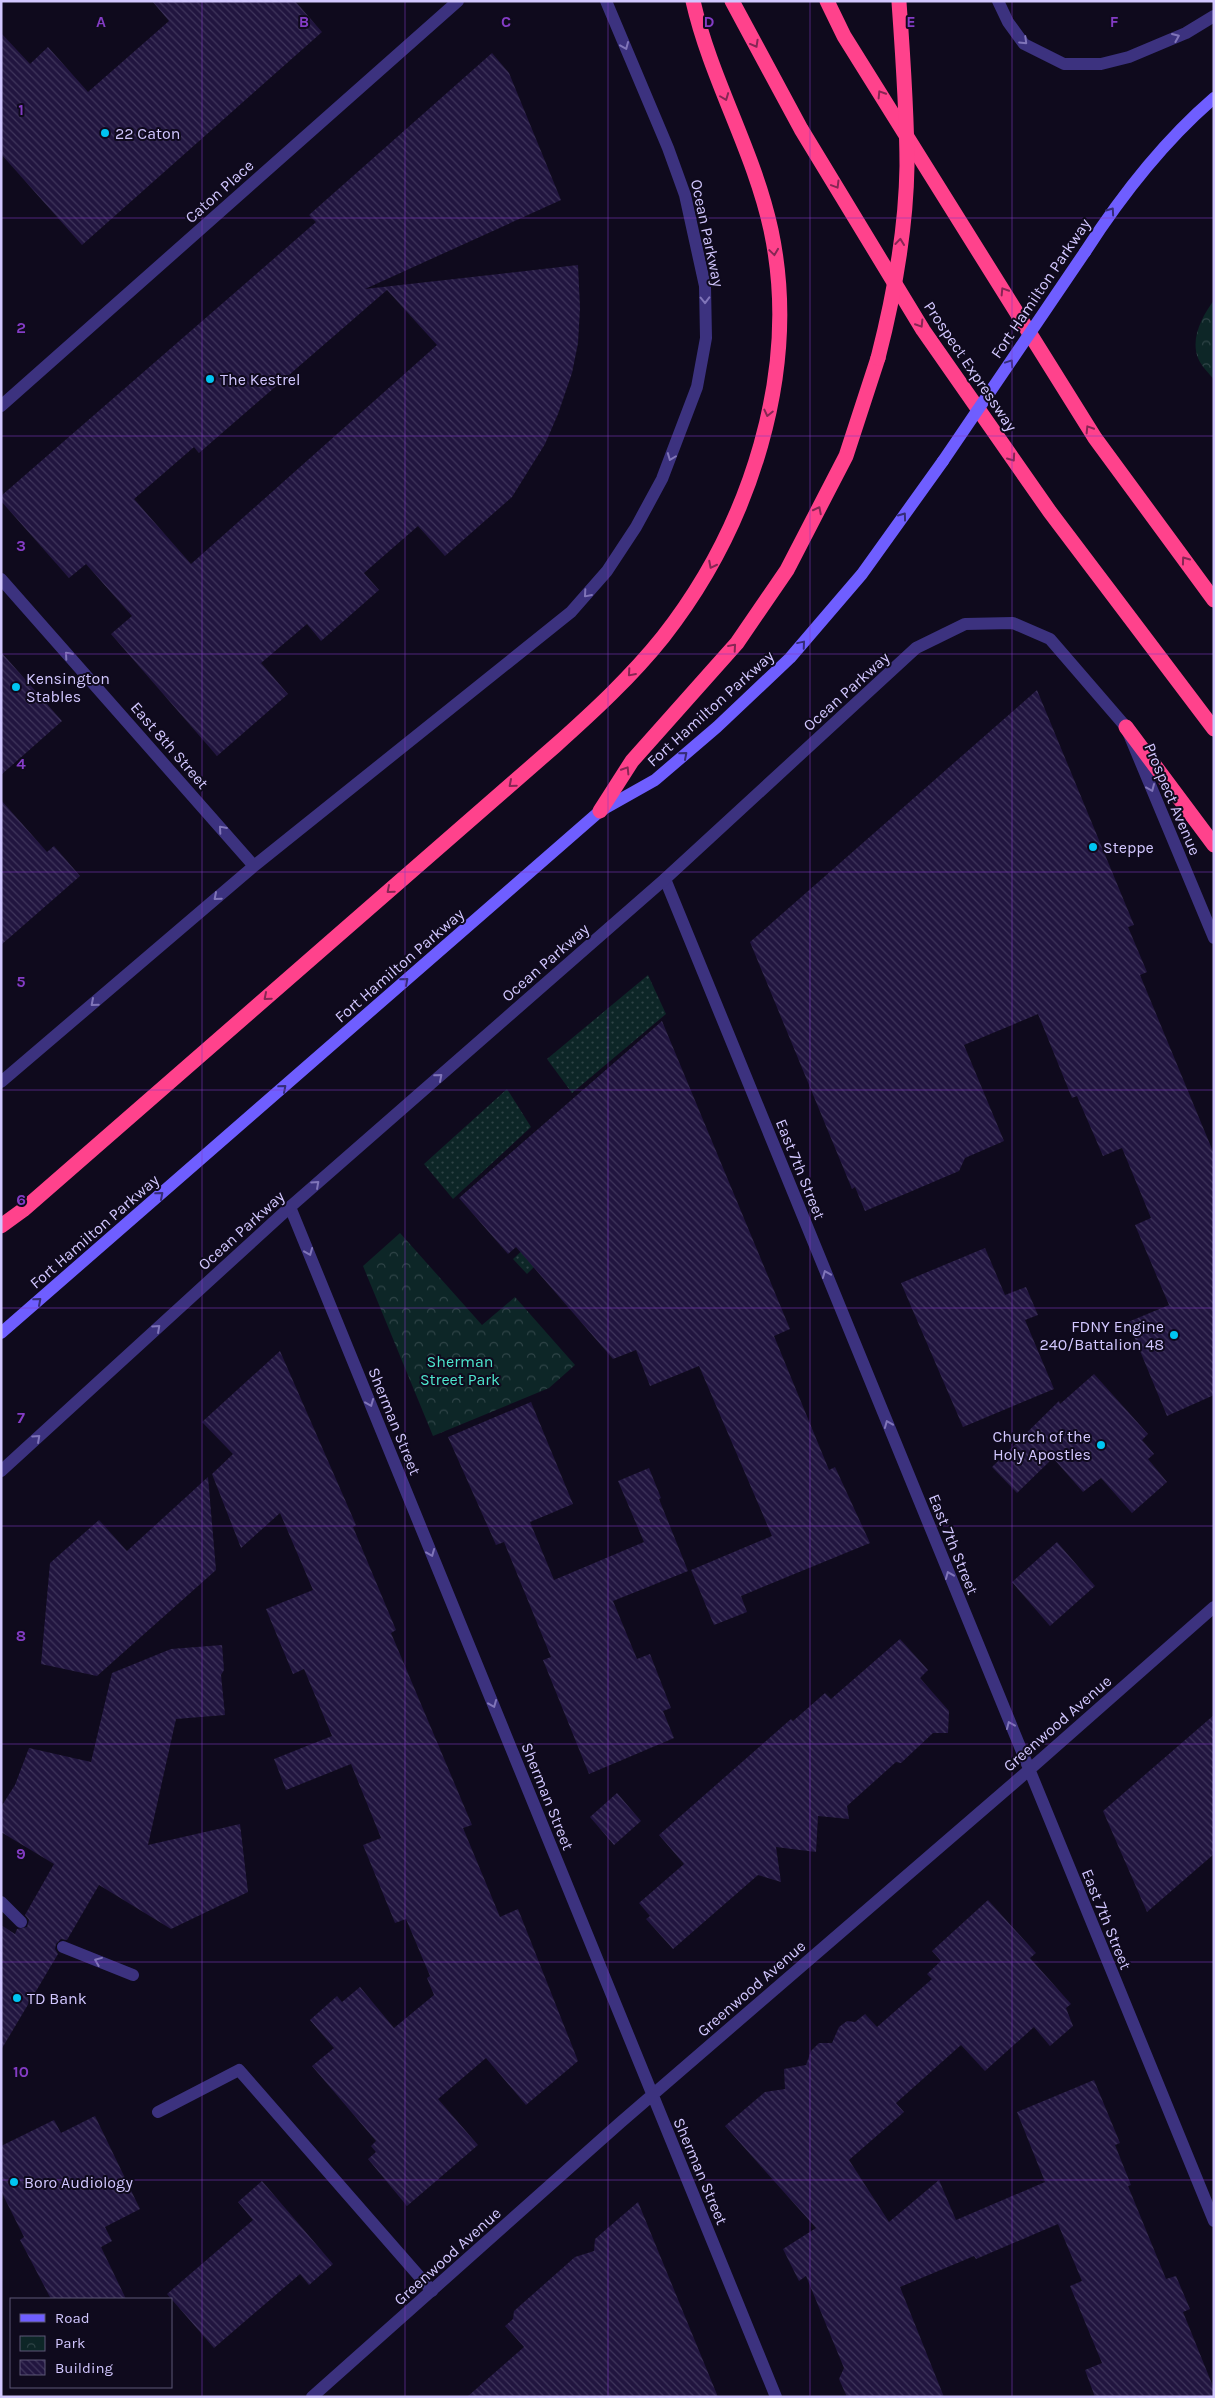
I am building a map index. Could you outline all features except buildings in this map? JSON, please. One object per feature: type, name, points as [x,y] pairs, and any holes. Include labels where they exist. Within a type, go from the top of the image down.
[{"type":"highway","points":[[1,1226],[23,1210],[548,753],[617,690],[663,637],[710,568],[737,510],[761,444],[775,383],[779,327],[778,281],[771,230],[758,184],[700,32],[693,1]]},
{"type":"highway","name":"Prospect Expressway","points":[[732,1],[801,129],[924,330],[1050,512],[1214,729]]},
{"type":"highway","points":[[826,1],[844,36],[1096,438],[1214,600]]},
{"type":"highway","points":[[600,811],[632,760],[737,643],[787,570],[846,456],[878,358],[890,310],[900,247],[907,167],[904,64],[899,2]]},
{"type":"highway","points":[[1126,727],[1214,845]]},
{"type":"main road","name":"Fort Hamilton Parkway","points":[[1,1333],[600,811],[655,780],[717,727],[790,658],[862,574],[943,461],[1085,252],[1112,209],[1144,170],[1214,98]]},
{"type":"street","name":"Caton Place","points":[[1,406],[458,1]]},
{"type":"street","name":"Ocean Parkway","points":[[1,1082],[254,866],[571,612],[607,571],[636,527],[662,479],[697,387],[706,338],[705,286],[686,195],[606,1]]},
{"type":"street","points":[[998,1],[1008,22],[1024,44],[1064,64],[1101,64],[1129,57],[1186,33],[1214,16]]},
{"type":"street","name":"East 8th Street","points":[[1,579],[254,866]]},
{"type":"street","name":"Ocean Parkway","points":[[1,1471],[290,1207],[664,879],[916,648],[965,624],[1013,624],[1050,639],[1126,727]]},
{"type":"street","name":"Prospect Avenue","points":[[1126,727],[1214,938]]},
{"type":"street","name":"East 7th Street","points":[[664,879],[1214,2221]]},
{"type":"street","name":"Sherman Street","points":[[290,1207],[776,2397]]},
{"type":"street","name":"Greenwood Avenue","points":[[312,2397],[652,2095],[1029,1770],[1214,1607]]},
{"type":"street","points":[[1,1902],[21,1922]]},
{"type":"street","points":[[63,1946],[133,1975]]},
{"type":"street","points":[[158,2112],[239,2070],[432,2291]]},
{"type":"green space","points":[[1214,300],[1214,380],[1199,361],[1196,343],[1199,327]]},
{"type":"green space","points":[[648,975],[666,1014],[572,1093],[547,1059]]},
{"type":"green space","points":[[507,1089],[531,1127],[453,1199],[424,1164]]},
{"type":"green space","points":[[544,1230],[535,1266],[527,1274],[513,1259]]},
{"type":"green space","name":"Sherman Street Park","points":[[400,1233],[482,1325],[515,1297],[575,1365],[549,1388],[433,1436],[363,1266]]},
{"type":"place","name":"22 Caton","points":[[105,133]]},
{"type":"place","name":"The Kestrel","points":[[210,379]]},
{"type":"place","name":"Kensington Stables","points":[[16,687]]},
{"type":"place","name":"Steppe","points":[[1093,847]]},
{"type":"place","name":"FDNY Engine 240/Battalion 48","points":[[1174,1335]]},
{"type":"place","name":"Church of the Holy Apostles","points":[[1101,1445]]},
{"type":"place","name":"TD Bank","points":[[17,1998]]},
{"type":"place","name":"Boro Audiology","points":[[14,2182]]}]
